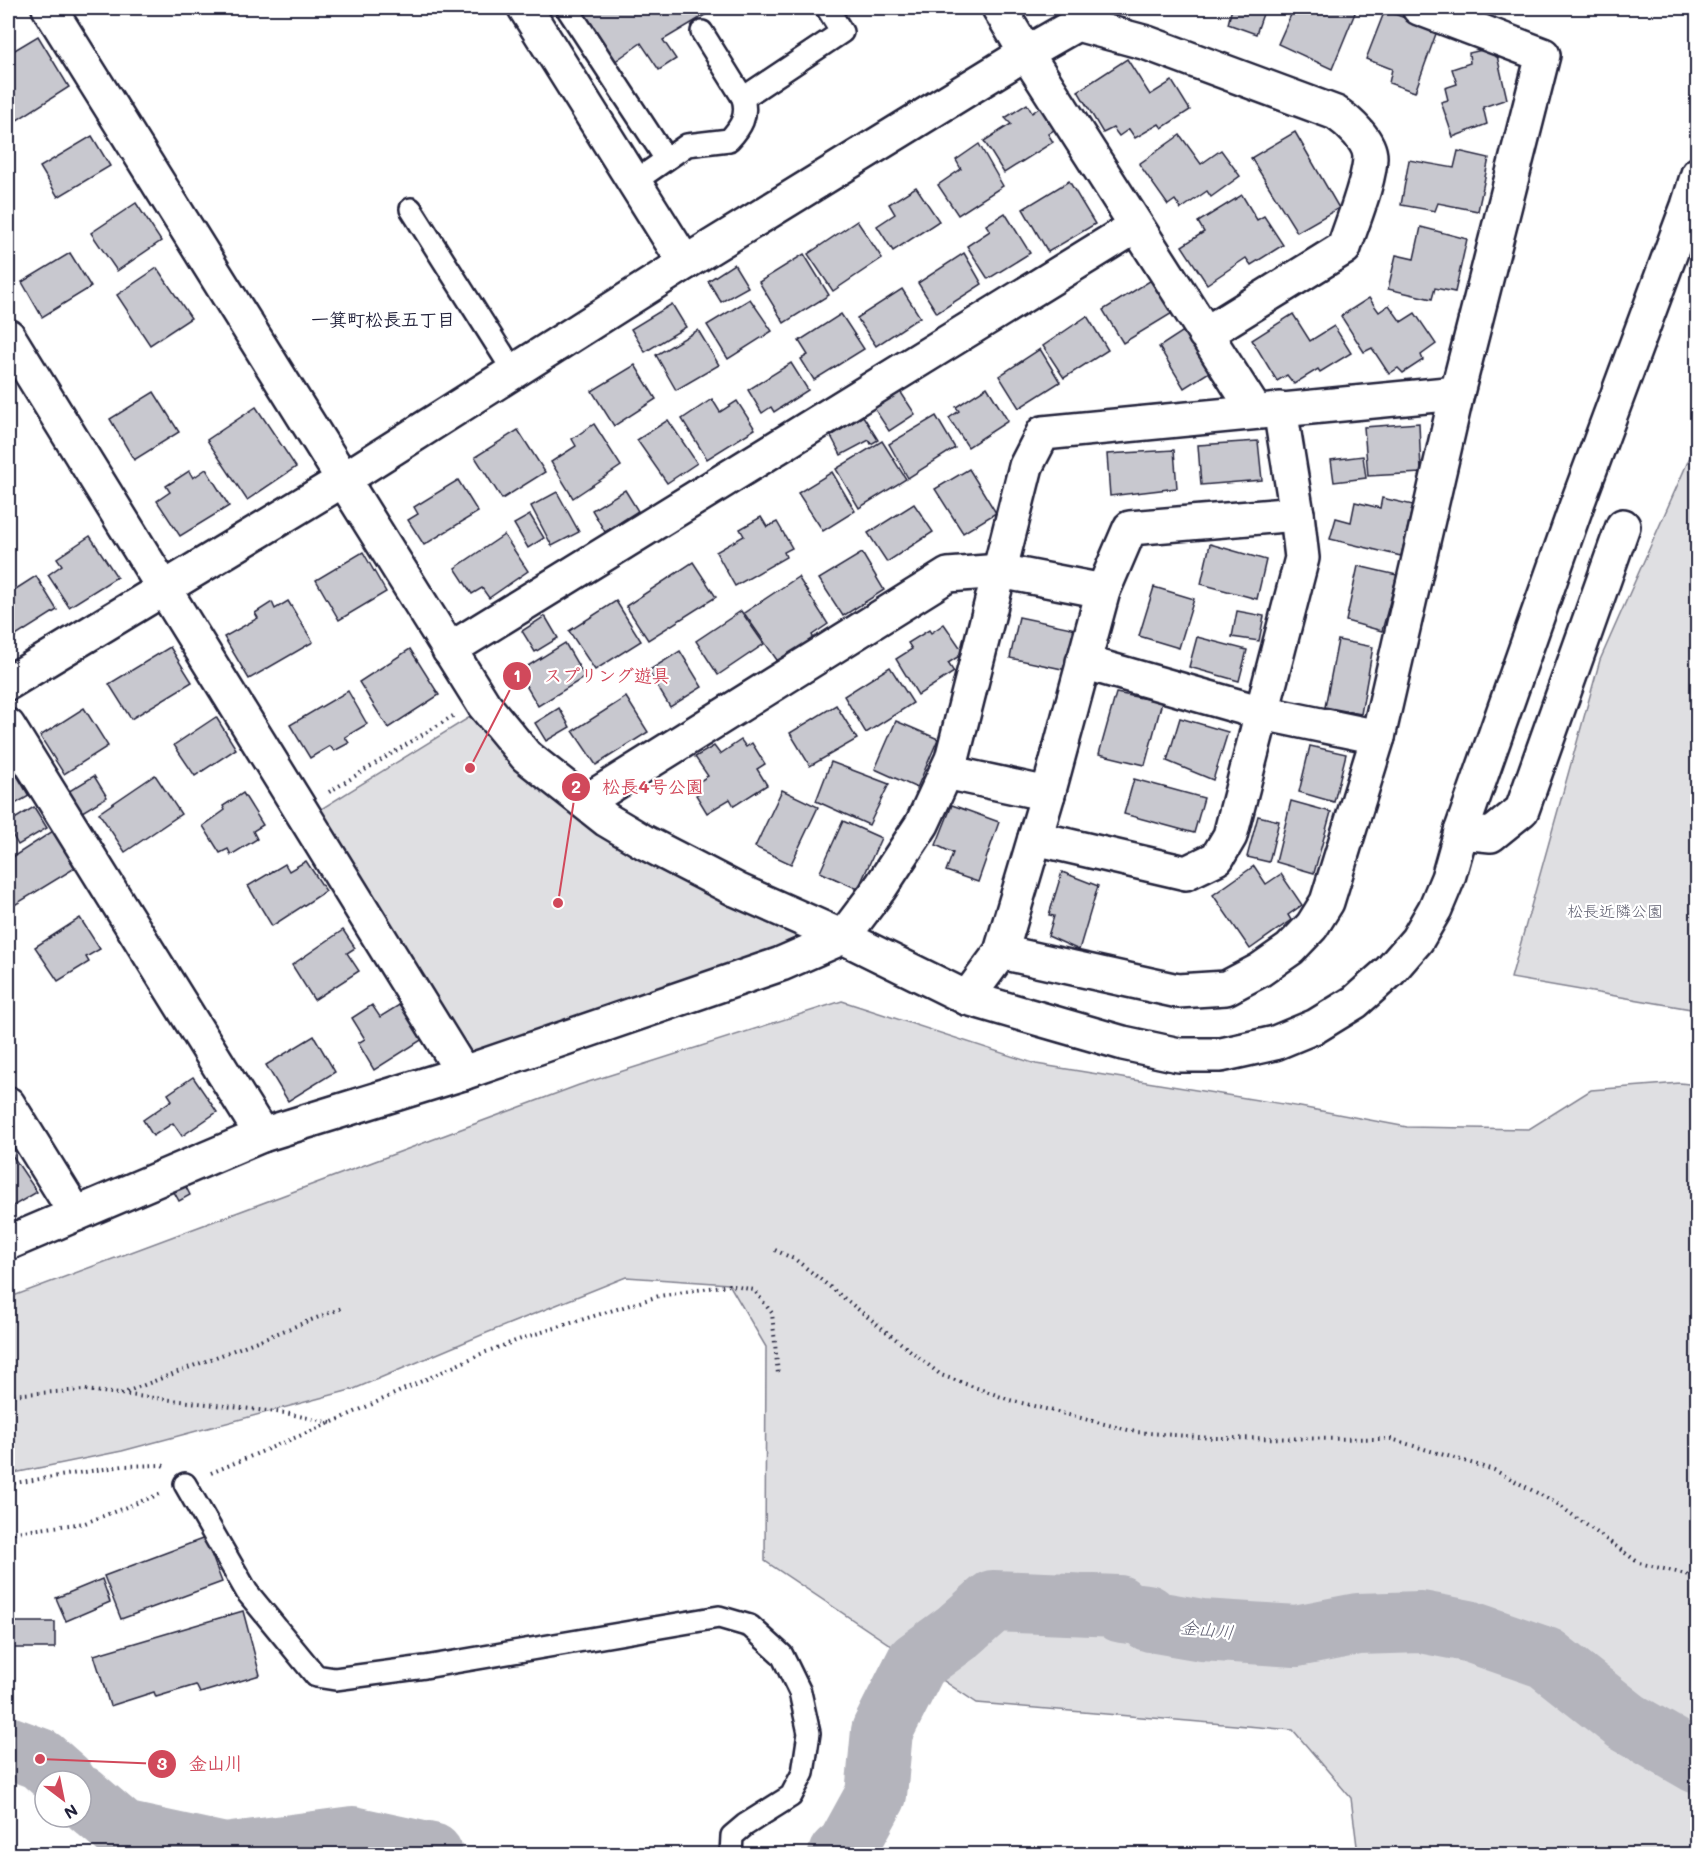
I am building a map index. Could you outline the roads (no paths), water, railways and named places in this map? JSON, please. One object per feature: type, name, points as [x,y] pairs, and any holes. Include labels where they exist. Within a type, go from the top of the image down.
[{"type":"street","points":[[49,8],[480,699],[526,756],[607,820],[644,842],[737,890],[843,937],[967,998],[1123,1043],[1179,1055],[1221,1055],[1275,1043],[1316,1026],[1355,1002],[1390,971],[1417,940],[1436,909],[1576,507],[1698,174]]},
{"type":"street","points":[[525,8],[685,263]]},
{"type":"street","points":[[999,8],[1205,334],[1267,410],[1297,514],[1302,558],[1230,836],[1217,858],[1186,873],[1035,838]]},
{"type":"street","points":[[1001,952],[1178,991],[1226,988],[1260,970],[1290,948],[1312,926],[1327,902],[1378,737],[1457,393],[1543,55],[1419,8]]},
{"type":"street","points":[[8,683],[343,480],[685,263],[1077,24],[1147,43],[1336,113],[1349,122],[1361,137],[1370,155],[1366,178],[1344,248],[1205,334]]},
{"type":"street","points":[[449,650],[1136,226]]},
{"type":"street","points":[[8,336],[463,1073]]},
{"type":"street","points":[[8,1243],[262,1135],[463,1073],[781,964],[843,937],[880,888],[922,824],[952,759],[1026,466],[1043,433],[1457,393]]},
{"type":"street","points":[[967,998],[1001,952],[1048,794],[1103,591],[1130,528],[1297,514]]},
{"type":"street","points":[[1461,832],[1491,835],[1522,810],[1623,526]]},
{"type":"street","points":[[585,802],[948,575],[1000,572],[1103,591]]},
{"type":"street","points":[[1083,662],[1262,713],[1378,737]]},
{"type":"street","points":[[8,726],[262,1135]]},
{"type":"street","points":[[946,772],[1048,794]]},
{"type":"street","points":[[8,1104],[76,1214]]},
{"type":"lane","points":[[567,8],[666,159]]},
{"type":"lane","points":[[743,98],[842,32],[827,8]]},
{"type":"lane","points":[[634,182],[687,145],[729,140],[742,126],[746,107],[743,98],[702,32]]},
{"type":"lane","points":[[411,208],[514,372]]},
{"type":"lane","points":[[185,1484],[247,1592],[316,1676],[335,1679],[414,1668],[720,1617],[750,1626],[782,1655],[800,1692],[809,1733],[803,1773],[790,1796],[732,1836],[731,1854]]},
{"type":"waterway","name":"金山川","points":[[839,1854],[848,1846],[876,1795],[882,1731],[917,1662],[958,1632],[993,1601],[1118,1606],[1122,1612],[1147,1615],[1150,1621],[1202,1630],[1296,1636],[1358,1624],[1421,1622],[1468,1631],[1546,1658],[1627,1722],[1698,1763]]},
{"type":"waterway","name":"金山川","points":[[8,1747],[40,1759],[51,1769]]},
{"type":"waterway","name":"金山川","points":[[93,1806],[123,1832],[225,1854],[353,1837],[432,1854]]},
{"type":"place","name":"スプリング遊具","points":[[470,768]]},
{"type":"place","name":"松長4号公園","points":[[558,903]]},
{"type":"place","name":"金山川","points":[[40,1759]]},
{"type":"district","name":"一箕町松長五丁目","points":[[383,319]]},
{"type":"park label","name":"松長近隣公園","points":[[1615,910]]}]
